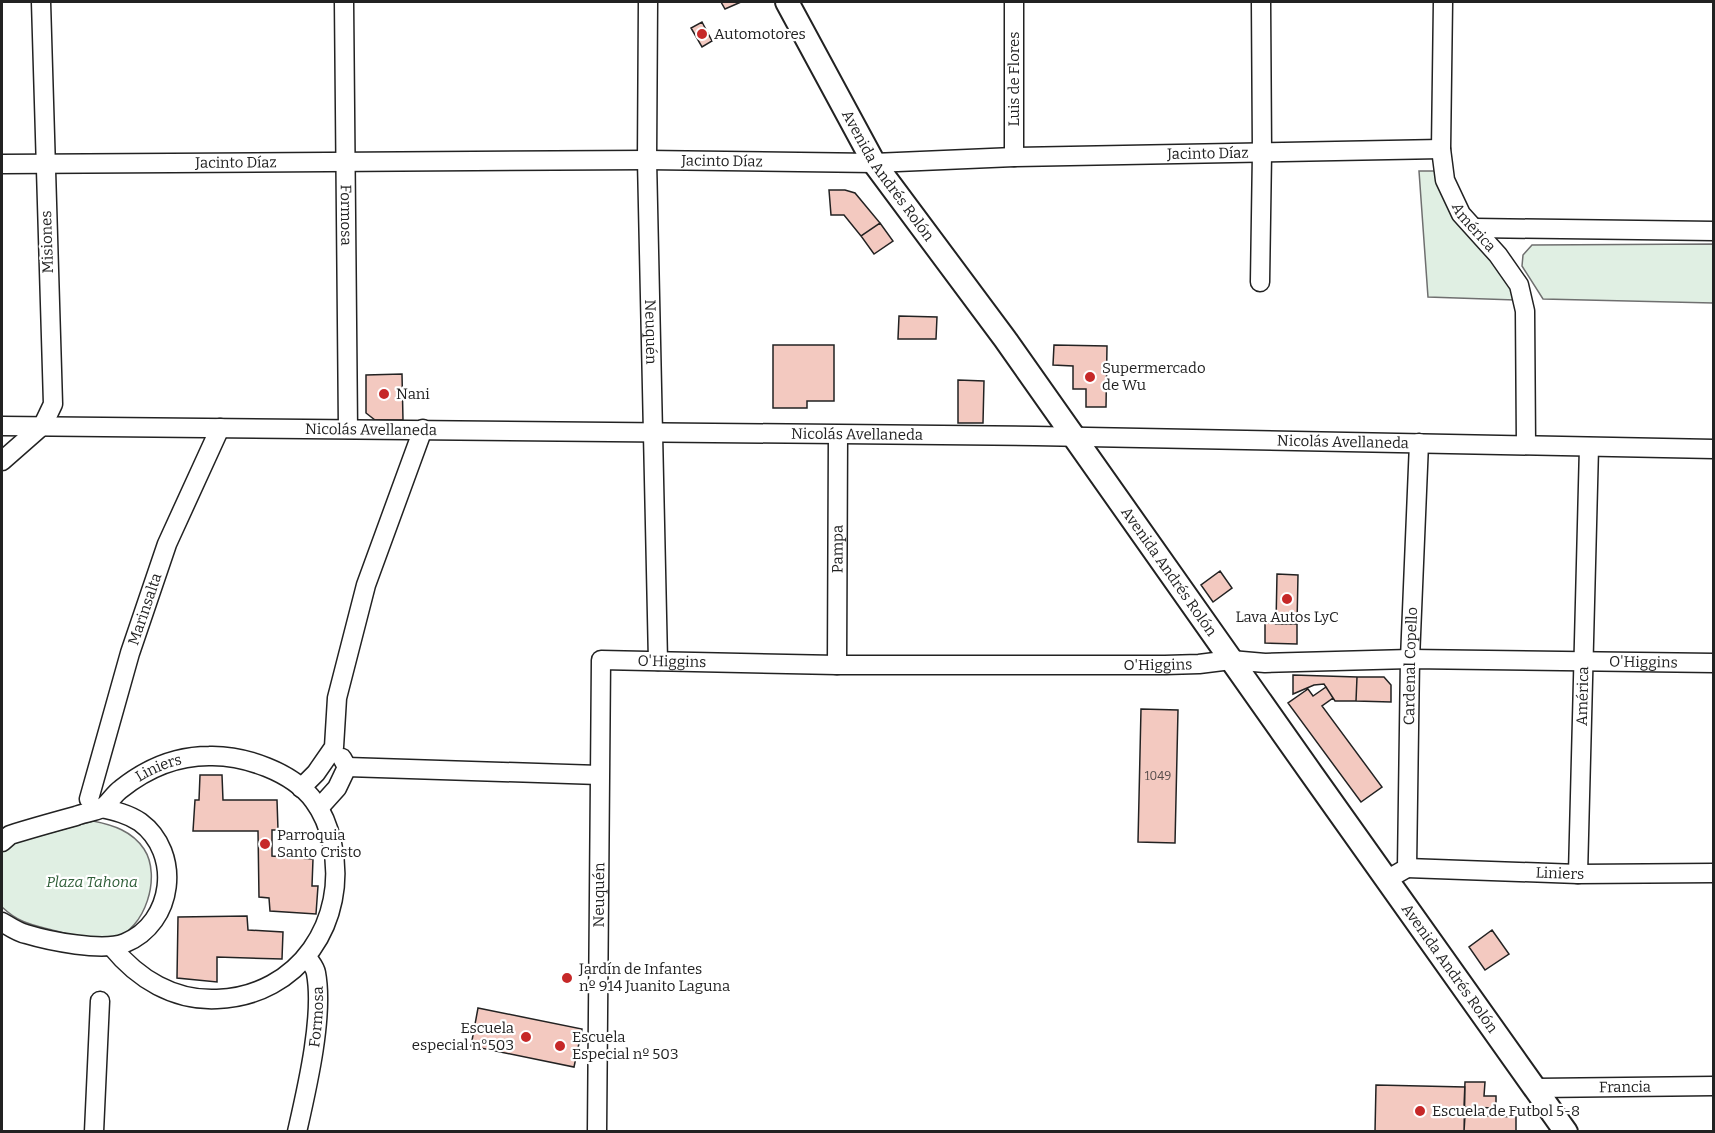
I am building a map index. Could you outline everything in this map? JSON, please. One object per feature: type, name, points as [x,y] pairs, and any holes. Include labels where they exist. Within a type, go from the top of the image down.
[{"type":"main road","name":"Avenida Andrés Rolón","points":[[787,2],[874,163],[998,329],[1566,1131]]},
{"type":"street","name":"Misiones","points":[[41,2],[52,404],[43,425]]},
{"type":"street","name":"Formosa","points":[[344,2],[348,429]]},
{"type":"street","name":"Neuquén","points":[[648,2],[647,160],[658,661]]},
{"type":"street","name":"Luis de Flores","points":[[1014,2],[1014,157]]},
{"type":"street","points":[[1260,282],[1261,2]]},
{"type":"street","name":"América","points":[[1443,2],[1441,149],[1445,180],[1461,214],[1498,255],[1519,285],[1526,311],[1526,445]]},
{"type":"street","name":"Jacinto Díaz","points":[[2,164],[647,160],[874,163],[1014,157],[1441,149]]},
{"type":"street","points":[[1474,228],[1713,231]]},
{"type":"street","points":[[2,461],[43,425]]},
{"type":"street","name":"Nicolás Avellaneda","points":[[2,426],[1074,437],[1713,449]]},
{"type":"street","name":"Marinsalta","points":[[95,804],[130,653],[167,544],[220,428]]},
{"type":"street","points":[[301,788],[316,773],[334,747],[337,698],[366,585],[423,429]]},
{"type":"street","name":"Pampa","points":[[837,665],[838,435]]},
{"type":"street","name":"Cardenal Copello","points":[[1407,868],[1410,659],[1419,443]]},
{"type":"street","name":"América","points":[[1578,874],[1589,447]]},
{"type":"street","name":"O'Higgins","points":[[601,660],[837,665],[1165,665],[1232,660],[1265,663],[1410,659],[1713,663]]},
{"type":"street","name":"Neuquén","points":[[597,1131],[601,660]]},
{"type":"street","points":[[334,747],[347,767]]},
{"type":"street","name":"Liniers","points":[[2,843],[10,835],[95,804],[138,776],[184,758],[209,756],[234,758],[258,764],[280,774],[301,788],[314,800],[318,808]]},
{"type":"street","points":[[111,947],[143,978],[184,997],[207,1000],[229,999],[251,994],[272,985],[291,972],[307,957],[321,935],[331,910],[336,884],[335,858],[329,832],[318,808],[337,788],[347,767]]},
{"type":"street","points":[[347,767],[599,775]]},
{"type":"street","points":[[2,922],[23,934],[60,942],[111,947],[133,939],[152,923],[163,902],[168,878],[165,857],[155,838],[140,823],[122,812],[95,804]]},
{"type":"street","points":[[1388,879],[1407,868]]},
{"type":"street","name":"Liniers","points":[[1407,868],[1578,874],[1713,873]]},
{"type":"street","name":"Formosa","points":[[297,1131],[308,1085],[318,1006],[316,971],[307,957]]},
{"type":"street","points":[[94,1131],[100,1001]]},
{"type":"street","name":"Francia","points":[[1537,1088],[1713,1086]]},
{"type":"green space","points":[[1419,171],[1436,171],[1509,279],[1515,300],[1428,297]]},
{"type":"green space","points":[[1713,244],[1713,303],[1543,299],[1522,266],[1523,255],[1532,245]]},
{"type":"green space","name":"Plaza Tahona","points":[[93,821],[128,833],[144,849],[149,860],[151,887],[142,913],[134,925],[125,933],[114,938],[87,939],[29,924],[16,918],[2,907],[2,850],[6,845]]},
{"type":"building","points":[[721,2],[741,2],[725,9]]},
{"type":"building","name":"Automotores","points":[[702,22],[712,41],[702,47],[691,28]]},
{"type":"building","points":[[829,190],[845,190],[855,193],[880,223],[861,236],[844,215],[831,215]]},
{"type":"building","points":[[880,223],[893,241],[874,254],[861,236]]},
{"type":"building","points":[[899,316],[937,317],[936,339],[898,339]]},
{"type":"building","points":[[773,345],[834,345],[834,401],[807,401],[807,408],[773,408]]},
{"type":"building","name":"Supermercado de Wu","points":[[1054,345],[1107,346],[1106,407],[1086,407],[1086,389],[1073,389],[1073,366],[1053,365]]},
{"type":"building","name":"Nani","points":[[402,374],[403,420],[375,420],[366,413],[366,375]]},
{"type":"building","points":[[958,380],[984,381],[983,423],[958,423]]},
{"type":"building","points":[[1220,571],[1232,588],[1213,602],[1201,585]]},
{"type":"building","name":"Lava Autos LyC","points":[[1277,574],[1298,575],[1297,624],[1276,624]]},
{"type":"building","name":"Lava Autos LyC","points":[[1265,623],[1297,624],[1297,644],[1265,643]]},
{"type":"building","points":[[1293,675],[1357,677],[1356,701],[1335,701],[1324,684],[1314,685],[1293,694]]},
{"type":"building","points":[[1357,677],[1384,677],[1391,685],[1391,702],[1356,701]]},
{"type":"building","points":[[1326,687],[1333,698],[1322,706],[1382,787],[1361,802],[1288,703],[1308,689],[1313,696]]},
{"type":"building","points":[[1141,709],[1178,710],[1175,843],[1138,842]]},
{"type":"building","name":"Parroquia Santo Cristo","points":[[200,775],[222,775],[223,800],[277,800],[278,830],[272,830],[272,856],[313,859],[312,886],[318,886],[316,914],[270,911],[269,898],[259,897],[258,831],[193,831],[195,800],[199,800]]},
{"type":"building","points":[[247,916],[248,930],[283,932],[282,959],[217,957],[217,982],[177,978],[178,917]]},
{"type":"building","points":[[1492,930],[1509,954],[1485,970],[1469,947]]},
{"type":"building","name":"Escuela especial n°503","points":[[478,1008],[582,1029],[574,1067],[471,1046]]},
{"type":"building","name":"Escuela de Futbol 5-8","points":[[1465,1082],[1485,1082],[1484,1096],[1496,1096],[1496,1108],[1464,1107]]},
{"type":"building","name":"Escuela de Futbol 5-8","points":[[1376,1085],[1465,1087],[1464,1132],[1375,1132]]},
{"type":"building","name":"Escuela de Futbol 5-8","points":[[1465,1115],[1516,1117],[1516,1132],[1464,1132]]},
{"type":"place","name":"Automotores","points":[[702,34]]},
{"type":"place","name":"Supermercado de Wu","points":[[1090,377]]},
{"type":"place","name":"Nani","points":[[384,394]]},
{"type":"place","name":"Lava Autos LyC","points":[[1287,599]]},
{"type":"place","name":"Parroquia Santo Cristo","points":[[265,844]]},
{"type":"place","name":"Jardín de Infantes nº 914 Juanito Laguna","points":[[567,978]]},
{"type":"place","name":"Escuela especial n°503","points":[[526,1037]]},
{"type":"place","name":"Escuela Especial nº 503","points":[[560,1046]]},
{"type":"place","name":"Escuela de Futbol 5-8","points":[[1420,1111]]}]
